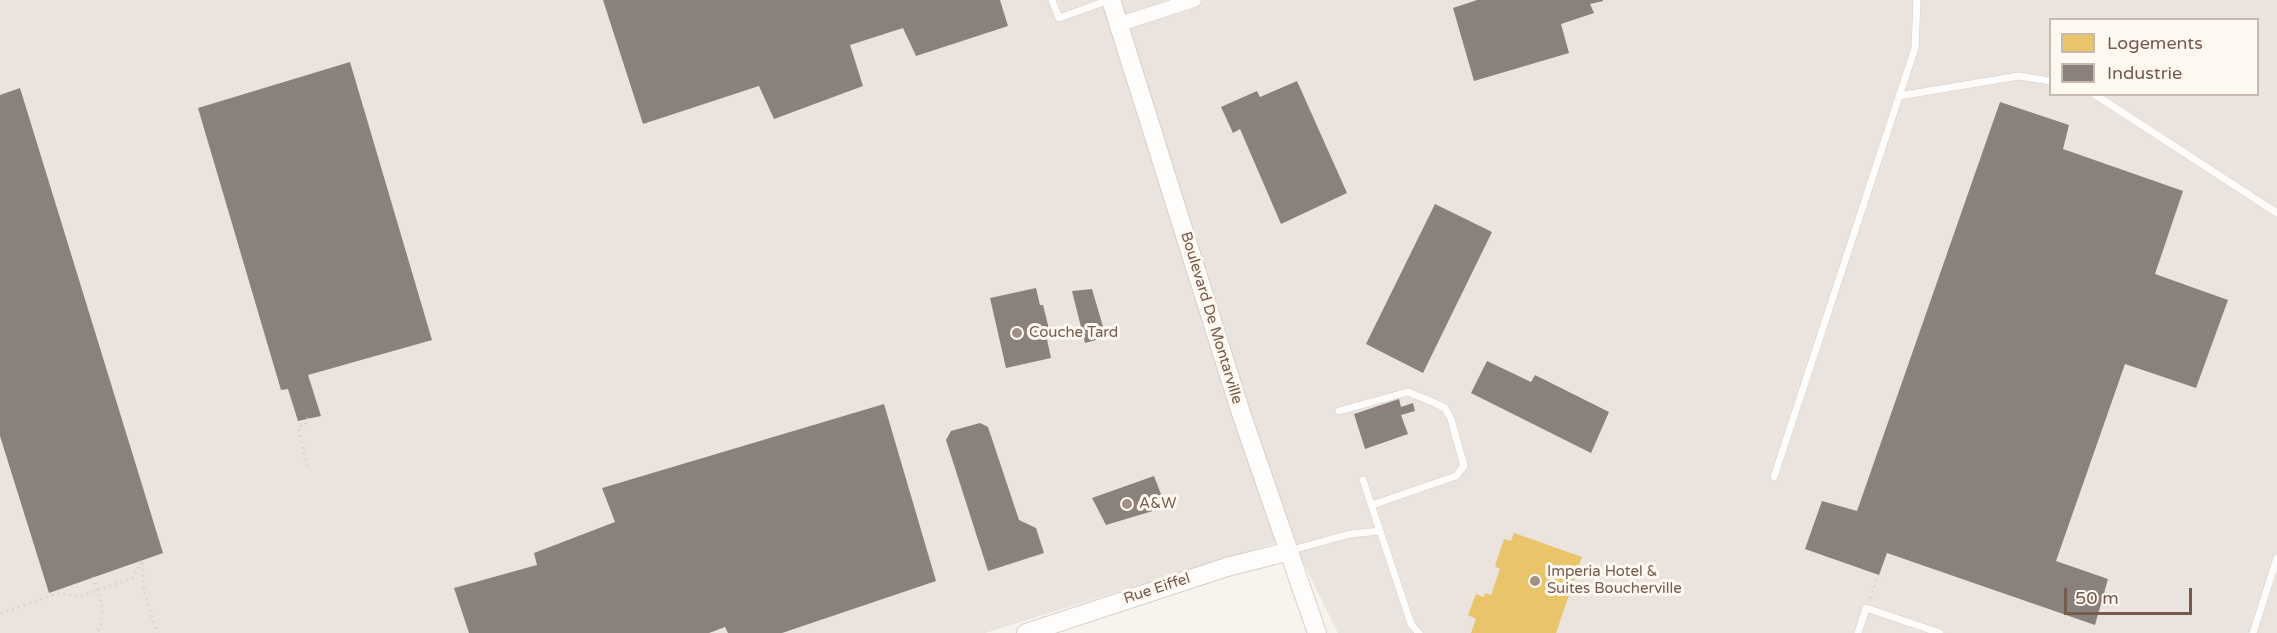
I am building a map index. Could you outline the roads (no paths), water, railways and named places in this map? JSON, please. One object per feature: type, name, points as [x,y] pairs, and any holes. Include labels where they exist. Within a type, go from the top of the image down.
[{"type":"street","name":"Boulevard De Montarville","points":[[1110,0],[1120,24],[1240,413],[1317,633]]},
{"type":"street","points":[[1120,24],[1194,0]]},
{"type":"street","name":"Rue Eiffel","points":[[1026,633],[1227,567],[1290,551]]},
{"type":"lane","points":[[1052,0],[1059,18],[1110,0]]},
{"type":"lane","points":[[1774,477],[1915,48],[1917,0]]},
{"type":"lane","points":[[1899,96],[2019,76],[2049,81]]},
{"type":"lane","points":[[2097,96],[2277,213]]},
{"type":"lane","points":[[1339,411],[1408,392],[1445,408],[1451,418],[1464,466],[1461,472],[1456,476],[1372,505]]},
{"type":"lane","points":[[1363,480],[1411,624],[1419,633]]},
{"type":"lane","points":[[1290,551],[1350,534],[1380,531]]},
{"type":"lane","points":[[2253,633],[2277,558]]},
{"type":"lane","points":[[1858,633],[1866,608],[1940,633]]},
{"type":"place","name":"Couche Tard","points":[[1017,333]]},
{"type":"place","name":"A&W","points":[[1127,504]]},
{"type":"place","name":"Imperia Hotel & Suites Boucherville","points":[[1535,581]]}]
